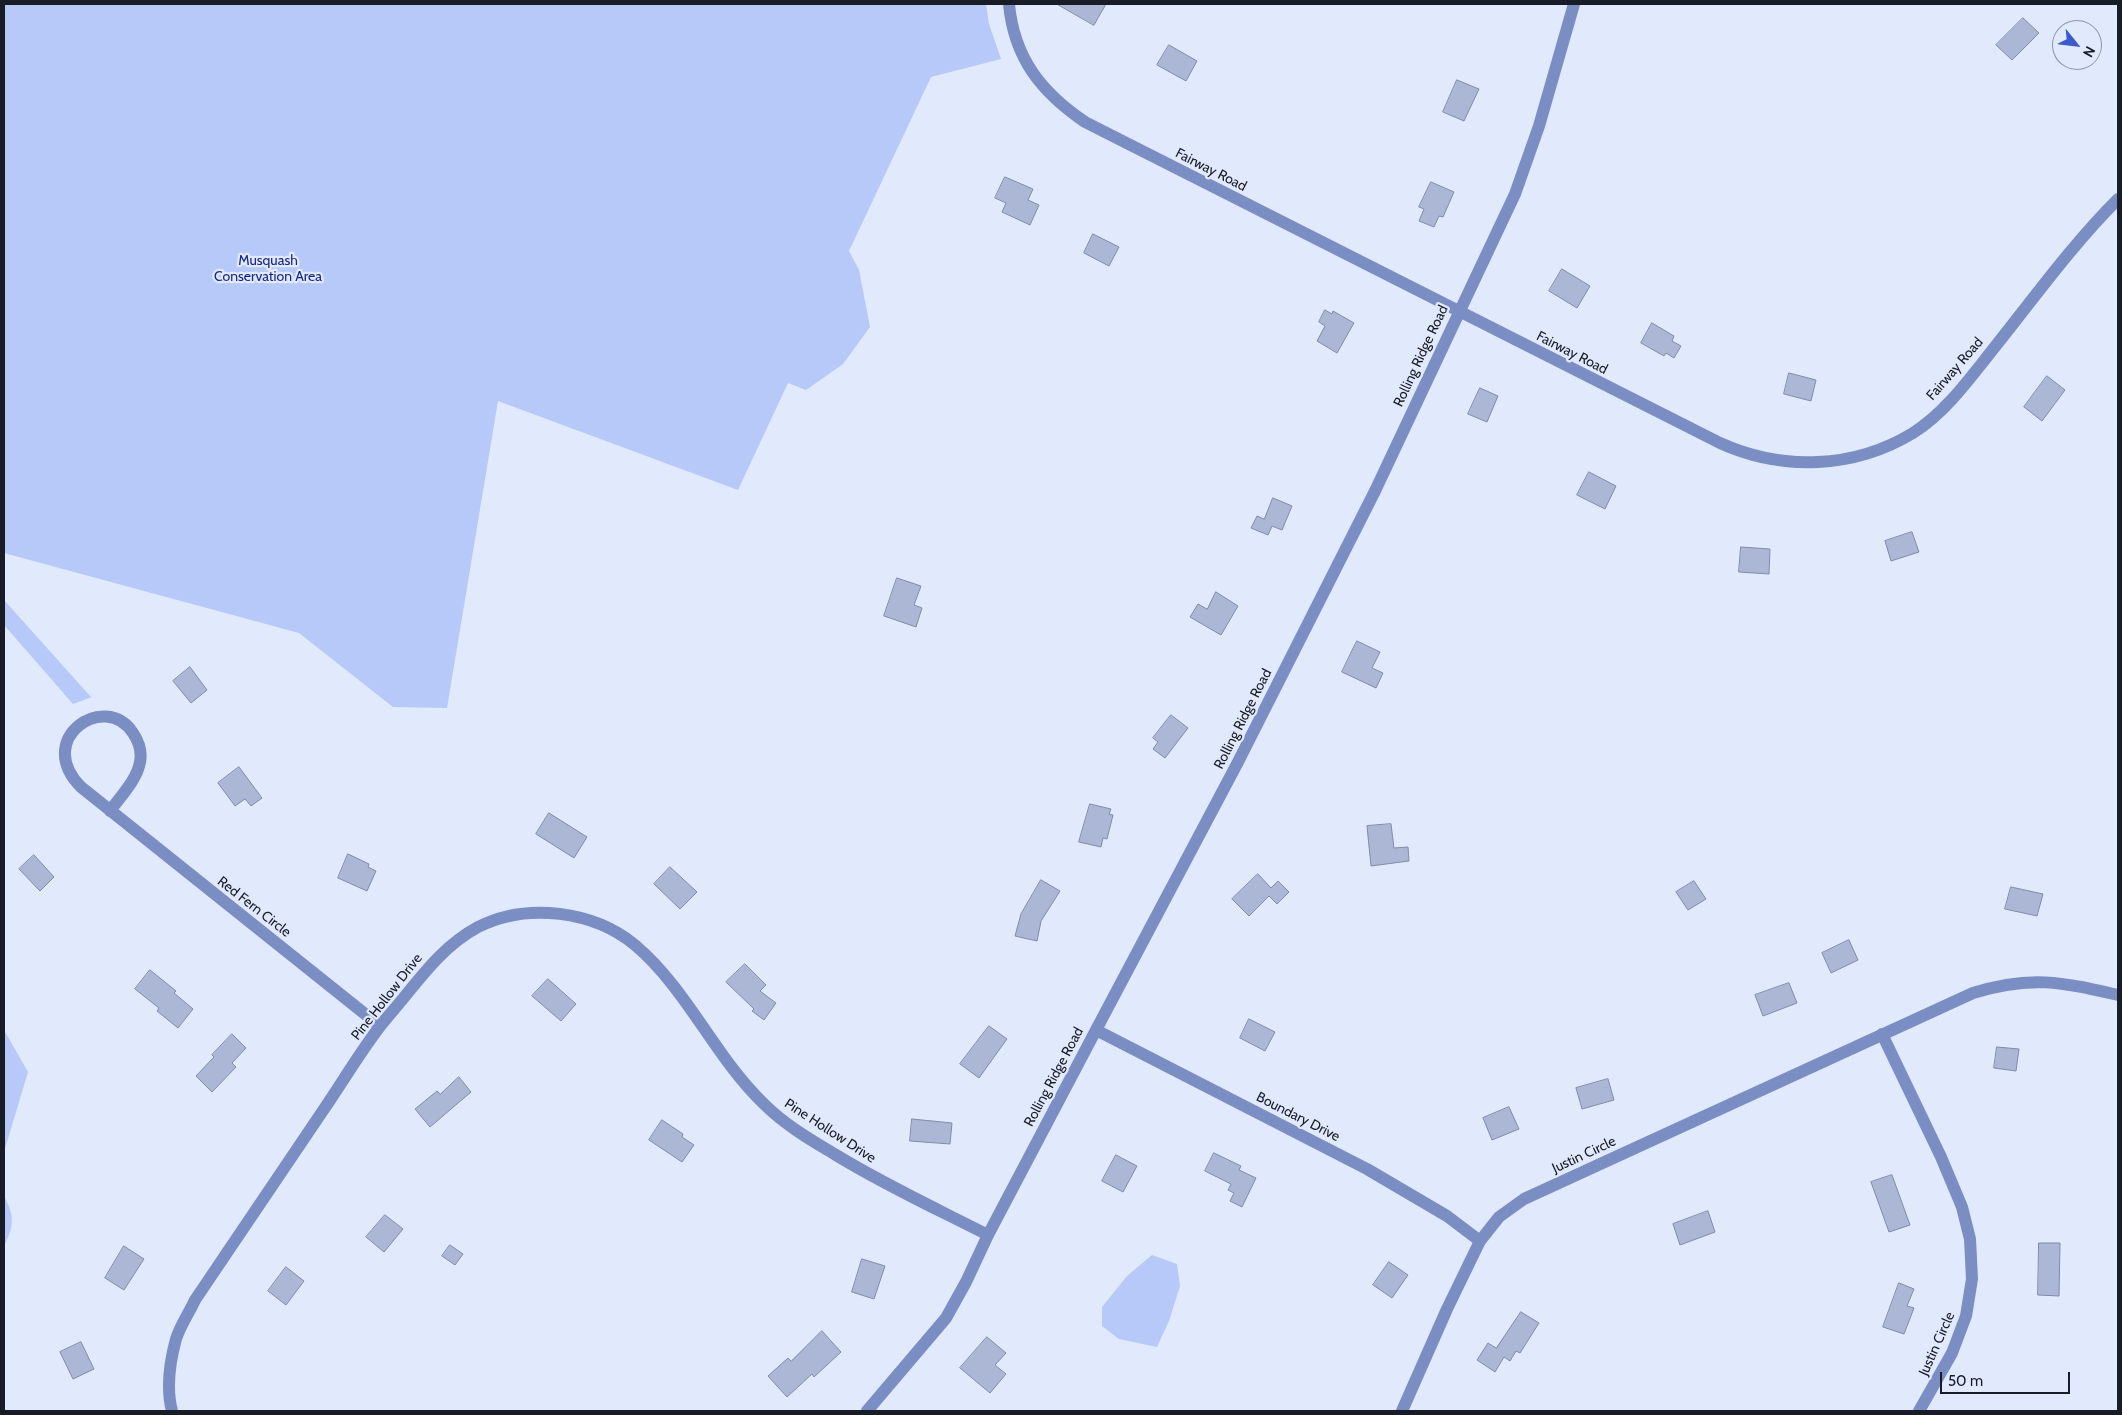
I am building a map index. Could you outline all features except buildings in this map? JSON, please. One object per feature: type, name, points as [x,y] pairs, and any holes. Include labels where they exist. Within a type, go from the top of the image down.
[{"type":"street","name":"Fairway Road","points":[[1009,4],[1018,46],[1027,64],[1051,97],[1102,132],[1738,451],[1776,461],[1816,462],[1855,458],[1875,451],[1913,432],[1945,406],[1972,376],[2074,248],[2118,199]]},
{"type":"street","name":"Rolling Ridge Road","points":[[867,1411],[946,1318],[966,1282],[988,1236],[1246,746],[1375,491],[1515,194],[1539,126],[1574,4]]},
{"type":"street","name":"Red Fern Circle","points":[[110,811],[136,774],[140,763],[141,751],[131,729],[110,717],[98,717],[85,721],[75,729],[67,740],[64,753],[66,766],[76,782],[110,811],[380,1026]]},
{"type":"street","name":"Pine Hollow Drive","points":[[172,1411],[169,1399],[169,1378],[176,1337],[195,1300],[380,1026],[430,965],[461,938],[479,927],[498,919],[518,914],[538,913],[579,917],[601,923],[620,933],[661,970],[749,1089],[778,1117],[811,1140],[864,1172],[988,1236]]},
{"type":"street","name":"Justin Circle","points":[[1402,1411],[1447,1309],[1480,1241],[1499,1217],[1524,1199],[1973,993],[2013,982],[2055,982],[2118,995]]},
{"type":"street","name":"Boundary Drive","points":[[1096,1030],[1367,1169],[1447,1216],[1480,1241]]},
{"type":"street","name":"Justin Circle","points":[[1882,1034],[1941,1157],[1962,1207],[1970,1239],[1972,1279],[1966,1316],[1952,1353],[1919,1411]]},
{"type":"green space","name":"Musquash Conservation Area","points":[[4,4],[986,4],[989,24],[1001,59],[931,77],[849,251],[859,270],[870,327],[843,364],[806,390],[788,383],[738,490],[498,401],[447,708],[393,707],[299,633],[4,553]]},
{"type":"green space","points":[[4,600],[92,697],[73,704],[4,625]]},
{"type":"green space","points":[[4,1030],[28,1072],[4,1152]]},
{"type":"green space","points":[[4,1196],[12,1221],[10,1233],[4,1246]]},
{"type":"green space","points":[[1152,1255],[1177,1264],[1180,1286],[1169,1321],[1157,1347],[1119,1339],[1102,1326],[1102,1307],[1127,1276]]}]
